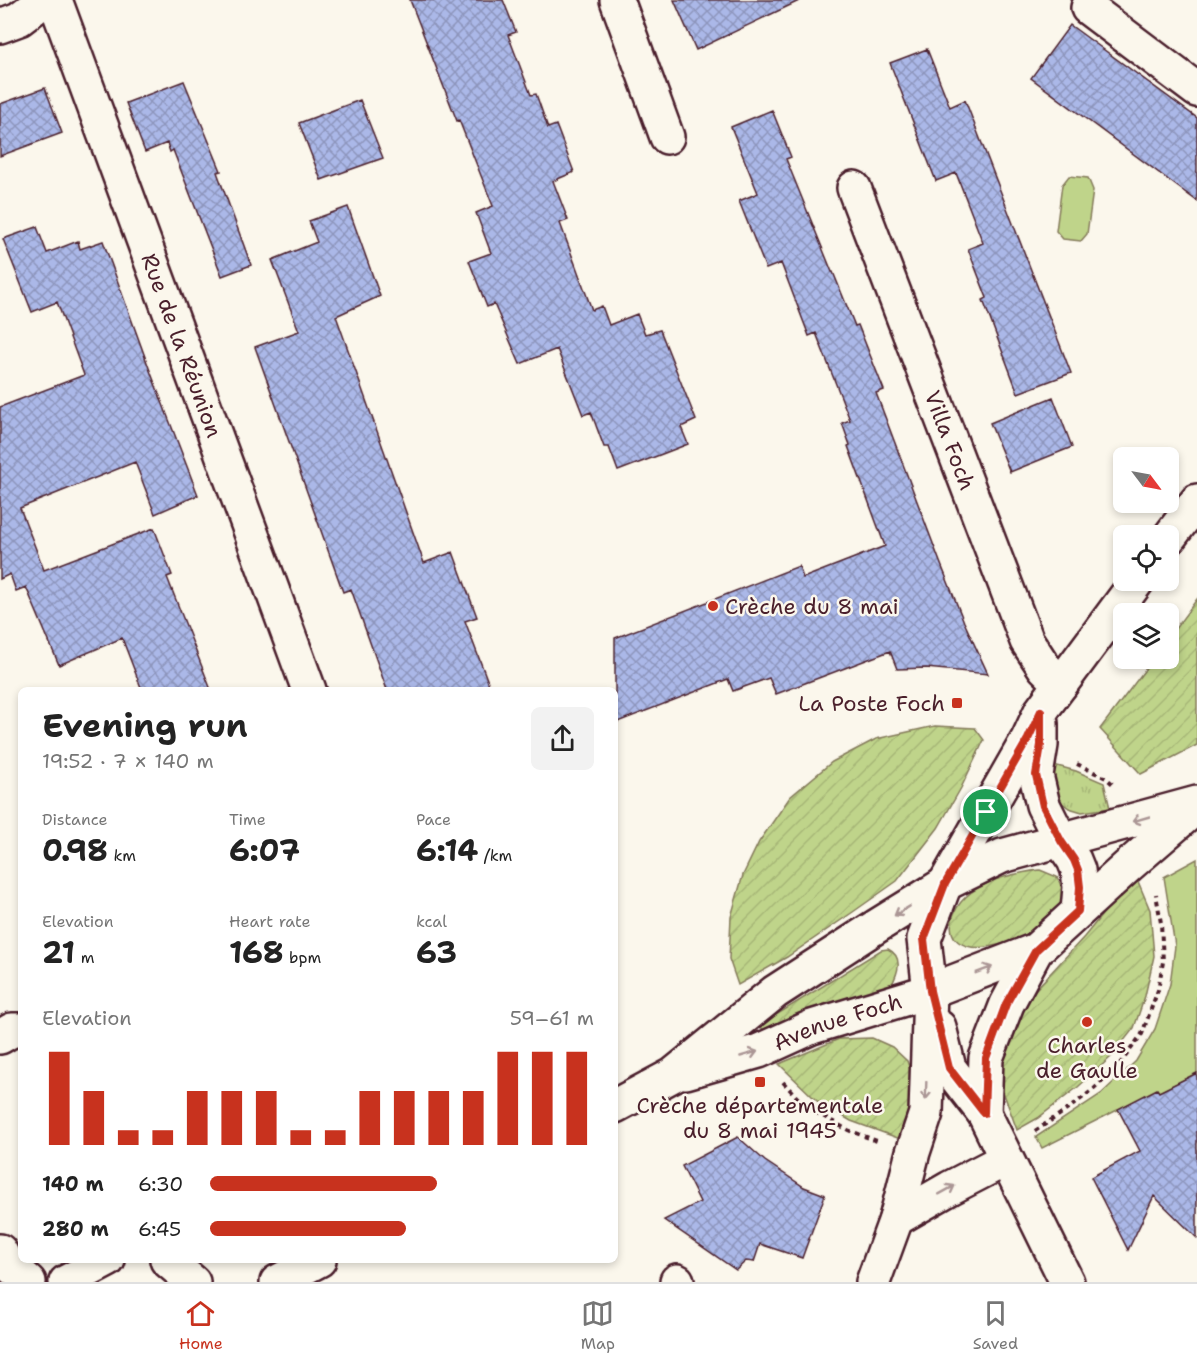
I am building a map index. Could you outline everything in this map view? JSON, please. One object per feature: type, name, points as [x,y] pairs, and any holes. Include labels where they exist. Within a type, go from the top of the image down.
[{"type":"street","points":[[0,26],[19,19],[45,0]]},
{"type":"street","name":"Rue de la Réunion","points":[[55,0],[308,687]]},
{"type":"street","points":[[617,0],[667,137]]},
{"type":"street","points":[[1088,8],[1197,90]]},
{"type":"street","name":"Villa Foch","points":[[854,188],[1027,641],[1044,667],[1061,684]]},
{"type":"street","points":[[1179,525],[1197,501]]},
{"type":"street","points":[[1067,1282],[984,1113],[949,1068],[930,991],[924,939],[945,884],[1028,739],[1041,711],[1130,591]]},
{"type":"street","points":[[1041,711],[1041,745],[1036,775],[1043,806],[1078,870],[1080,887],[1078,911]]},
{"type":"street","name":"Avenue Foch","points":[[673,1076],[775,992],[945,884],[1002,856],[1197,804]]},
{"type":"street","name":"Avenue Foch","points":[[618,1104],[673,1076],[759,1051],[812,1027],[930,991],[1036,950],[1197,804]]},
{"type":"street","points":[[984,1113],[986,1058],[1006,1004],[1036,950]]},
{"type":"street","points":[[873,1282],[896,1219],[913,1152],[926,1113],[930,991]]},
{"type":"street","points":[[0,1037],[12,1030],[18,1030]]},
{"type":"street","points":[[896,1219],[1006,1159]]},
{"type":"street","points":[[0,1251],[4,1261],[29,1282]]},
{"type":"street","points":[[66,1282],[102,1263]]},
{"type":"street","points":[[171,1263],[193,1282]]},
{"type":"street","points":[[277,1282],[313,1263]]},
{"type":"path","points":[[1076,763],[1106,778],[1113,783],[1116,789]]},
{"type":"path","points":[[1031,1134],[1094,1089],[1119,1065],[1142,1034],[1158,990],[1163,962],[1161,923],[1155,884]]},
{"type":"path","points":[[777,1076],[806,1107],[848,1130],[881,1142]]},
{"type":"green space","points":[[1069,176],[1088,178],[1093,190],[1087,234],[1081,241],[1063,239],[1056,231],[1062,185]]},
{"type":"green space","points":[[1197,599],[1197,745],[1141,774],[1100,729],[1145,669],[1179,669],[1179,623]]},
{"type":"green space","points":[[935,726],[975,728],[984,740],[961,788],[938,828],[897,881],[787,957],[738,985],[729,959],[731,917],[743,875],[759,842],[790,797],[832,762],[876,739]]},
{"type":"green space","points":[[1050,764],[1076,771],[1104,783],[1110,808],[1082,812],[1069,808],[1057,799]]},
{"type":"green space","points":[[1197,859],[1197,1073],[1159,1092],[1157,1090],[1042,1148],[1036,1137],[1101,1094],[1136,1061],[1155,1029],[1170,984],[1175,946],[1164,877]]},
{"type":"green space","points":[[1040,870],[1057,877],[1063,892],[1062,903],[1057,913],[1048,922],[1021,937],[991,946],[978,948],[967,946],[955,938],[951,927],[954,914],[968,895],[997,879]]},
{"type":"green space","points":[[1137,879],[1150,910],[1154,956],[1145,996],[1134,1028],[1111,1057],[1078,1087],[1038,1118],[1017,1130],[1000,1083],[1000,1055],[1013,1023],[1036,989],[1106,910]]},
{"type":"green space","points":[[888,949],[893,952],[898,961],[896,976],[891,986],[796,1014],[763,1030],[760,1025],[881,950]]},
{"type":"green space","points":[[872,1038],[892,1047],[907,1061],[914,1080],[906,1141],[851,1121],[817,1101],[779,1064],[839,1039]]},
{"type":"building","points":[[410,0],[503,0],[516,32],[508,35],[531,95],[536,94],[548,128],[556,125],[574,172],[553,181],[568,220],[560,223],[592,310],[602,306],[609,325],[637,314],[645,334],[660,330],[696,420],[681,427],[688,444],[618,471],[609,447],[604,447],[591,412],[583,415],[557,349],[520,364],[494,304],[487,307],[469,261],[491,253],[476,213],[493,206]]},
{"type":"building","points":[[674,0],[801,0],[696,50]]},
{"type":"building","points":[[1070,25],[1197,118],[1197,201],[1031,78]]},
{"type":"building","points":[[927,49],[950,107],[965,100],[1071,373],[1018,393],[983,300],[987,298],[968,249],[983,243],[956,173],[936,181],[890,63]]},
{"type":"building","points":[[184,81],[221,171],[217,172],[251,265],[222,276],[173,150],[170,152],[167,143],[145,152],[126,103]]},
{"type":"building","points":[[45,88],[62,133],[0,156],[0,104]]},
{"type":"building","points":[[360,100],[383,158],[321,180],[299,123]]},
{"type":"building","points":[[772,110],[791,157],[786,159],[884,390],[876,393],[940,562],[988,674],[926,668],[897,669],[890,651],[776,694],[769,678],[733,691],[728,679],[618,722],[615,638],[799,566],[803,578],[885,546],[848,446],[850,445],[842,423],[850,420],[816,333],[809,336],[781,263],[766,269],[739,201],[758,193],[731,127]]},
{"type":"building","points":[[348,207],[380,296],[336,316],[424,563],[453,552],[477,617],[465,621],[490,687],[386,687],[351,589],[343,592],[255,347],[299,331],[272,260],[317,242],[309,221]]},
{"type":"building","points":[[37,227],[47,253],[78,241],[80,249],[103,241],[198,495],[155,514],[135,462],[20,508],[44,570],[154,528],[172,575],[167,577],[210,687],[141,687],[122,638],[59,665],[26,587],[16,591],[10,574],[0,579],[0,407],[84,375],[57,302],[32,312],[3,239]]},
{"type":"building","points":[[1053,397],[1072,447],[1010,472],[990,423]]},
{"type":"building","points":[[1197,1073],[1197,1238],[1154,1196],[1128,1250],[1091,1177],[1140,1151],[1118,1109],[1157,1089],[1159,1092]]},
{"type":"building","points":[[738,1137],[765,1161],[804,1187],[825,1195],[802,1258],[760,1244],[754,1262],[746,1261],[736,1270],[664,1220],[700,1202],[682,1166]]},
{"type":"place","name":"Crèche du 8 mai","points":[[713,606]]},
{"type":"place","name":"La Poste Foch","points":[[957,703]]},
{"type":"place","name":"Charles de Gaulle","points":[[1087,1022]]},
{"type":"place","name":"Crèche départementale du 8 mai 1945","points":[[760,1082]]},
{"type":"route","points":[[1041,711],[1041,745],[1036,775],[1043,806],[1078,870],[1080,887],[1078,911],[1036,950],[1006,1004],[986,1058],[984,1113],[949,1068],[930,991],[924,939],[945,884],[986,812],[1028,739],[1041,711]]}]
